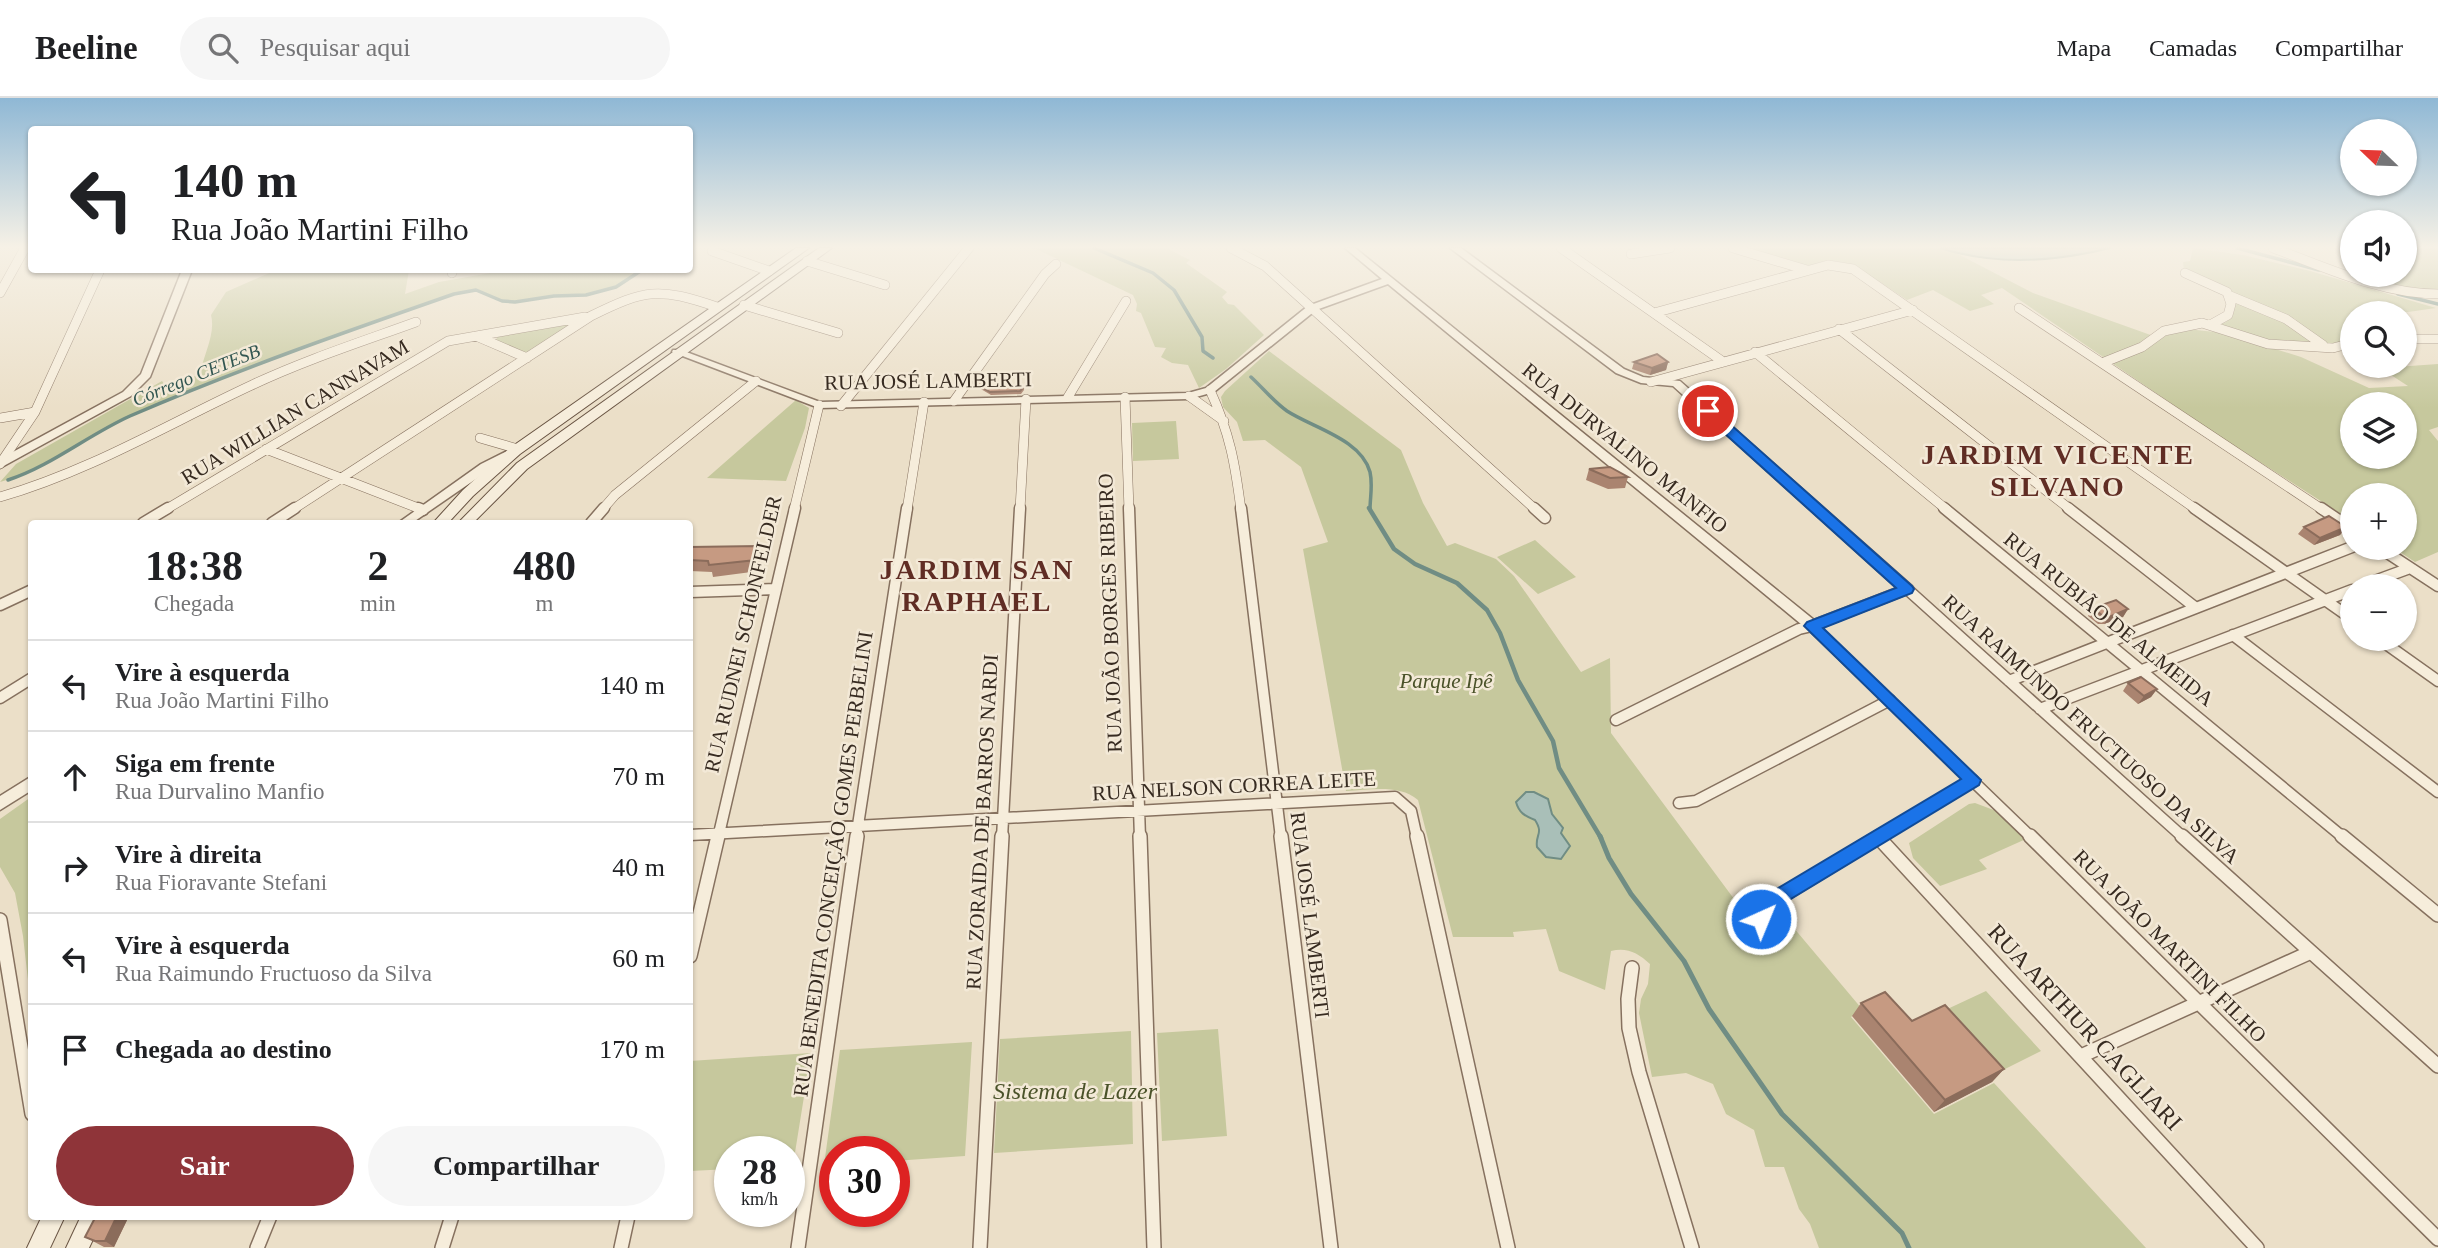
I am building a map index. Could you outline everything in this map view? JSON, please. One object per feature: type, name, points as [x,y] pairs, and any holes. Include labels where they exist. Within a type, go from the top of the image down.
[{"type":"main road","points":[[443,520],[516,450],[725,302]]},
{"type":"main road","points":[[468,520],[522,466],[749,302]]},
{"type":"main road","points":[[38,1248],[52,1220]]},
{"type":"main road","points":[[77,1248],[91,1220]]},
{"type":"street","points":[[0,464],[35,412],[86,302]]},
{"type":"street","points":[[0,464],[139,385],[146,374],[175,302]]},
{"type":"street","points":[[277,520],[591,316],[620,302]]},
{"type":"street","points":[[701,302],[717,307]]},
{"type":"street","points":[[841,406],[925,302]]},
{"type":"street","points":[[954,401],[1025,302]]},
{"type":"street","points":[[1068,397],[1126,302]]},
{"type":"street","points":[[1305,302],[1545,518]]},
{"type":"street","points":[[1210,390],[1312,308],[1329,302]]},
{"type":"street","name":"RUA DURVALINO MANFIO","points":[[1415,302],[1812,626],[1873,683]]},
{"type":"street","name":"RUA RAIMUNDO FRUCTUOSO DA SILVA","points":[[1528,302],[1620,371],[1651,382],[1673,382],[1688,393],[2438,1066]]},
{"type":"street","points":[[1638,302],[1722,361]]},
{"type":"street","points":[[1654,313],[1695,302]]},
{"type":"street","points":[[1901,302],[2340,611]]},
{"type":"street","points":[[2210,325],[2228,316],[2230,302]]},
{"type":"street","points":[[2242,302],[2287,319],[2306,336],[2333,348]]},
{"type":"street","points":[[744,305],[838,333]]},
{"type":"street","points":[[2019,308],[2340,521]]},
{"type":"street","points":[[1651,382],[1913,310]]},
{"type":"street","name":"RUA WILLIAN CANNAVAM","points":[[148,520],[447,341],[591,316]]},
{"type":"street","points":[[0,497],[36,488],[104,459],[254,385],[416,322]]},
{"type":"street","points":[[2102,363],[2142,347],[2164,331],[2183,325],[2210,325],[2268,344],[2340,346]]},
{"type":"street","points":[[1839,330],[2196,608]]},
{"type":"street","points":[[476,336],[527,358]]},
{"type":"street","points":[[2417,338],[2438,339]]},
{"type":"street","name":"RUA JOSÉ LAMBERTI","points":[[677,352],[819,405],[1189,396],[1210,390],[1225,422],[1234,451],[1331,1248]]},
{"type":"street","name":"RUA RUBIÃO DE ALMEIDA","points":[[1755,352],[2438,915]]},
{"type":"street","points":[[1687,372],[1681,385],[1688,393]]},
{"type":"street","points":[[594,520],[615,495],[756,381]]},
{"type":"street","points":[[1189,396],[1225,422]]},
{"type":"street","name":"RUA JOÃO BORGES RIBEIRO","points":[[1125,397],[1154,1248]]},
{"type":"street","name":"RUA ZORAIDA DE BARROS NARDI","points":[[979,1248],[1026,399]]},
{"type":"street","name":"RUA BENEDITA CONCEIÇÃO GOMES PERBELINI","points":[[798,1248],[858,826],[923,402]]},
{"type":"street","name":"RUA RUDNEI SCHONFELDER","points":[[693,943],[819,405]]},
{"type":"street","points":[[0,418],[35,412]]},
{"type":"street","points":[[480,438],[516,450]]},
{"type":"street","points":[[266,449],[423,510]]},
{"type":"street","points":[[408,520],[485,467],[516,450]]},
{"type":"street","points":[[2009,681],[2340,552]]},
{"type":"street","points":[[2398,560],[2438,586]]},
{"type":"street","points":[[2394,574],[2410,568]]},
{"type":"street","points":[[693,592],[775,589]]},
{"type":"street","points":[[1616,720],[1799,629],[1907,589]]},
{"type":"street","points":[[0,605],[28,592]]},
{"type":"street","points":[[2040,709],[2340,594]]},
{"type":"street","points":[[2233,635],[2438,792]]},
{"type":"street","points":[[2396,651],[2438,681]]},
{"type":"street","points":[[0,698],[28,680]]},
{"type":"street","name":"RUA JOÃO MARTINI FILHO","points":[[1873,683],[2438,1239]]},
{"type":"street","points":[[1679,803],[1696,801],[1890,699]]},
{"type":"street","points":[[1761,919],[1775,900],[1973,780]]},
{"type":"street","points":[[0,804],[28,785]]},
{"type":"street","name":"RUA NELSON CORREA LEITE","points":[[693,835],[1395,797],[1411,811],[1508,1248]]},
{"type":"street","name":"RUA ARTHUR CAGLIARI","points":[[1879,838],[2257,1248]]},
{"type":"street","points":[[0,920],[28,1090]]},
{"type":"street","points":[[2081,1056],[2311,952]]},
{"type":"street","points":[[1632,968],[1628,999],[1629,1028],[1639,1072],[1692,1248]]},
{"type":"street","points":[[257,1248],[268,1220]]},
{"type":"street","points":[[442,1248],[451,1220]]},
{"type":"street","points":[[621,1248],[627,1220]]},
{"type":"green space","points":[[220,302],[432,302],[280,355],[131,416],[103,429],[26,474],[0,482],[16,464],[162,381],[164,384],[200,375],[211,337],[211,315]]},
{"type":"green space","points":[[1136,302],[1226,302],[1234,305],[1264,335],[1226,369],[1199,388],[1188,365],[1172,363],[1161,357],[1166,348],[1155,347],[1141,313],[1136,311]]},
{"type":"green space","points":[[1954,302],[1991,302],[1994,304],[1970,311]]},
{"type":"green space","points":[[2022,302],[2057,302],[2159,338],[2187,329],[2224,333],[2301,357],[2340,375],[2340,378],[2347,378],[2369,388],[2408,386],[2396,378],[2417,378],[2417,366],[2438,364],[2438,427],[2429,430],[2438,441],[2438,552],[2415,562],[2412,560],[2417,560],[2417,483],[2340,483],[2340,513],[2216,434]]},
{"type":"green space","points":[[2234,302],[2240,302],[2275,316],[2324,346],[2262,340],[2217,325],[2233,316]]},
{"type":"green space","points":[[2249,302],[2340,302],[2340,345],[2328,344],[2311,337],[2295,319]]},
{"type":"green space","points":[[2417,302],[2436,308],[2417,311]]},
{"type":"green space","points":[[575,322],[525,353],[496,340],[498,336]]},
{"type":"green space","name":"Parque Ipê","points":[[1269,351],[1401,450],[1423,503],[1447,546],[1455,543],[1496,559],[1514,576],[1581,672],[1610,658],[1611,733],[1760,934],[1783,923],[1793,927],[1862,1009],[1851,1017],[1934,1114],[1994,1083],[2146,1248],[1819,1248],[1810,1224],[1799,1209],[1784,1167],[1765,1167],[1754,1130],[1726,1114],[1713,1084],[1686,1073],[1652,1077],[1639,1013],[1641,999],[1648,984],[1650,964],[1646,960],[1627,950],[1611,951],[1605,990],[1559,971],[1546,929],[1513,932],[1514,937],[1453,937],[1418,800],[1393,790],[1346,791],[1303,549],[1328,542],[1301,467],[1265,440],[1243,441],[1237,422],[1223,407],[1221,397],[1225,391]]},
{"type":"green space","points":[[796,400],[809,408],[805,428],[786,481],[707,478]]},
{"type":"green space","points":[[1176,421],[1179,459],[1133,461],[1132,423]]},
{"type":"green space","points":[[1535,540],[1576,577],[1538,594],[1497,557]]},
{"type":"green space","points":[[28,799],[28,980],[15,893],[0,867],[0,819]]},
{"type":"green space","points":[[1975,803],[1999,812],[2026,839],[1979,860],[1987,869],[1940,886],[1913,858],[1909,843],[1969,804]]},
{"type":"green space","points":[[1986,991],[2041,1051],[1995,1074],[1941,1012]]},
{"type":"green space","name":"Sistema de Lazer","points":[[1218,1029],[1227,1136],[1162,1141],[1157,1033]]},
{"type":"green space","name":"Sistema de Lazer","points":[[1131,1031],[1133,1144],[994,1153],[1000,1039]]},
{"type":"green space","name":"Sistema de Lazer","points":[[972,1042],[965,1156],[910,1160],[910,1136],[828,1136],[840,1050]]},
{"type":"green space","points":[[811,1053],[798,1136],[714,1136],[714,1170],[693,1171],[693,1061]]},
{"type":"water","points":[[1526,792],[1534,792],[1548,799],[1552,814],[1563,828],[1561,833],[1570,846],[1561,859],[1546,857],[1537,847],[1538,825],[1521,811],[1516,802]]},
{"type":"building","points":[[1657,354],[1668,362],[1652,368],[1634,362]]},
{"type":"building","points":[[976,378],[1024,387],[1020,391],[990,392],[973,382]]},
{"type":"building","points":[[1610,467],[1628,477],[1610,478],[1589,469]]},
{"type":"building","points":[[2329,516],[2340,523],[2340,530],[2320,538],[2304,527]]},
{"type":"building","points":[[759,546],[756,560],[709,565],[708,561],[693,560],[693,547]]},
{"type":"building","points":[[2116,600],[2128,609],[2109,617],[2093,608]]},
{"type":"building","points":[[2141,677],[2157,689],[2144,696],[2128,683]]},
{"type":"building","points":[[1885,992],[1912,1021],[1945,1005],[2004,1069],[1945,1100],[1861,1003]]},
{"type":"building","points":[[94,1220],[115,1220],[105,1241],[85,1237]]},
{"type":"waterway","name":"Córrego CETESB","points":[[8,480],[39,467],[114,424],[170,399],[432,302]]},
{"type":"waterway","name":"Córrego CETESB","points":[[511,302],[517,302]]},
{"type":"waterway","points":[[1181,302],[1202,337],[1203,351],[1213,358]]},
{"type":"waterway","points":[[2429,302],[2438,304]]},
{"type":"waterway","points":[[1251,377],[1287,411],[1335,436],[1357,451],[1370,472],[1370,510]]},
{"type":"waterway","points":[[1370,510],[1394,549],[1415,564],[1457,583],[1487,610],[1500,633],[1518,680],[1553,741],[1559,768],[1600,837]]},
{"type":"waterway","points":[[1600,837],[1609,858],[1631,894],[1684,961],[1709,1009],[1782,1114],[1902,1233],[1909,1248]]},
{"type":"district","name":"JARDIM VICENTE SILVANO","points":[[2058,470]]},
{"type":"district","name":"JARDIM SAN RAPHAEL","points":[[977,585]]},
{"type":"route","points":[[1708,411],[1907,589],[1812,626],[1973,780],[1775,900],[1761,919]]}]
